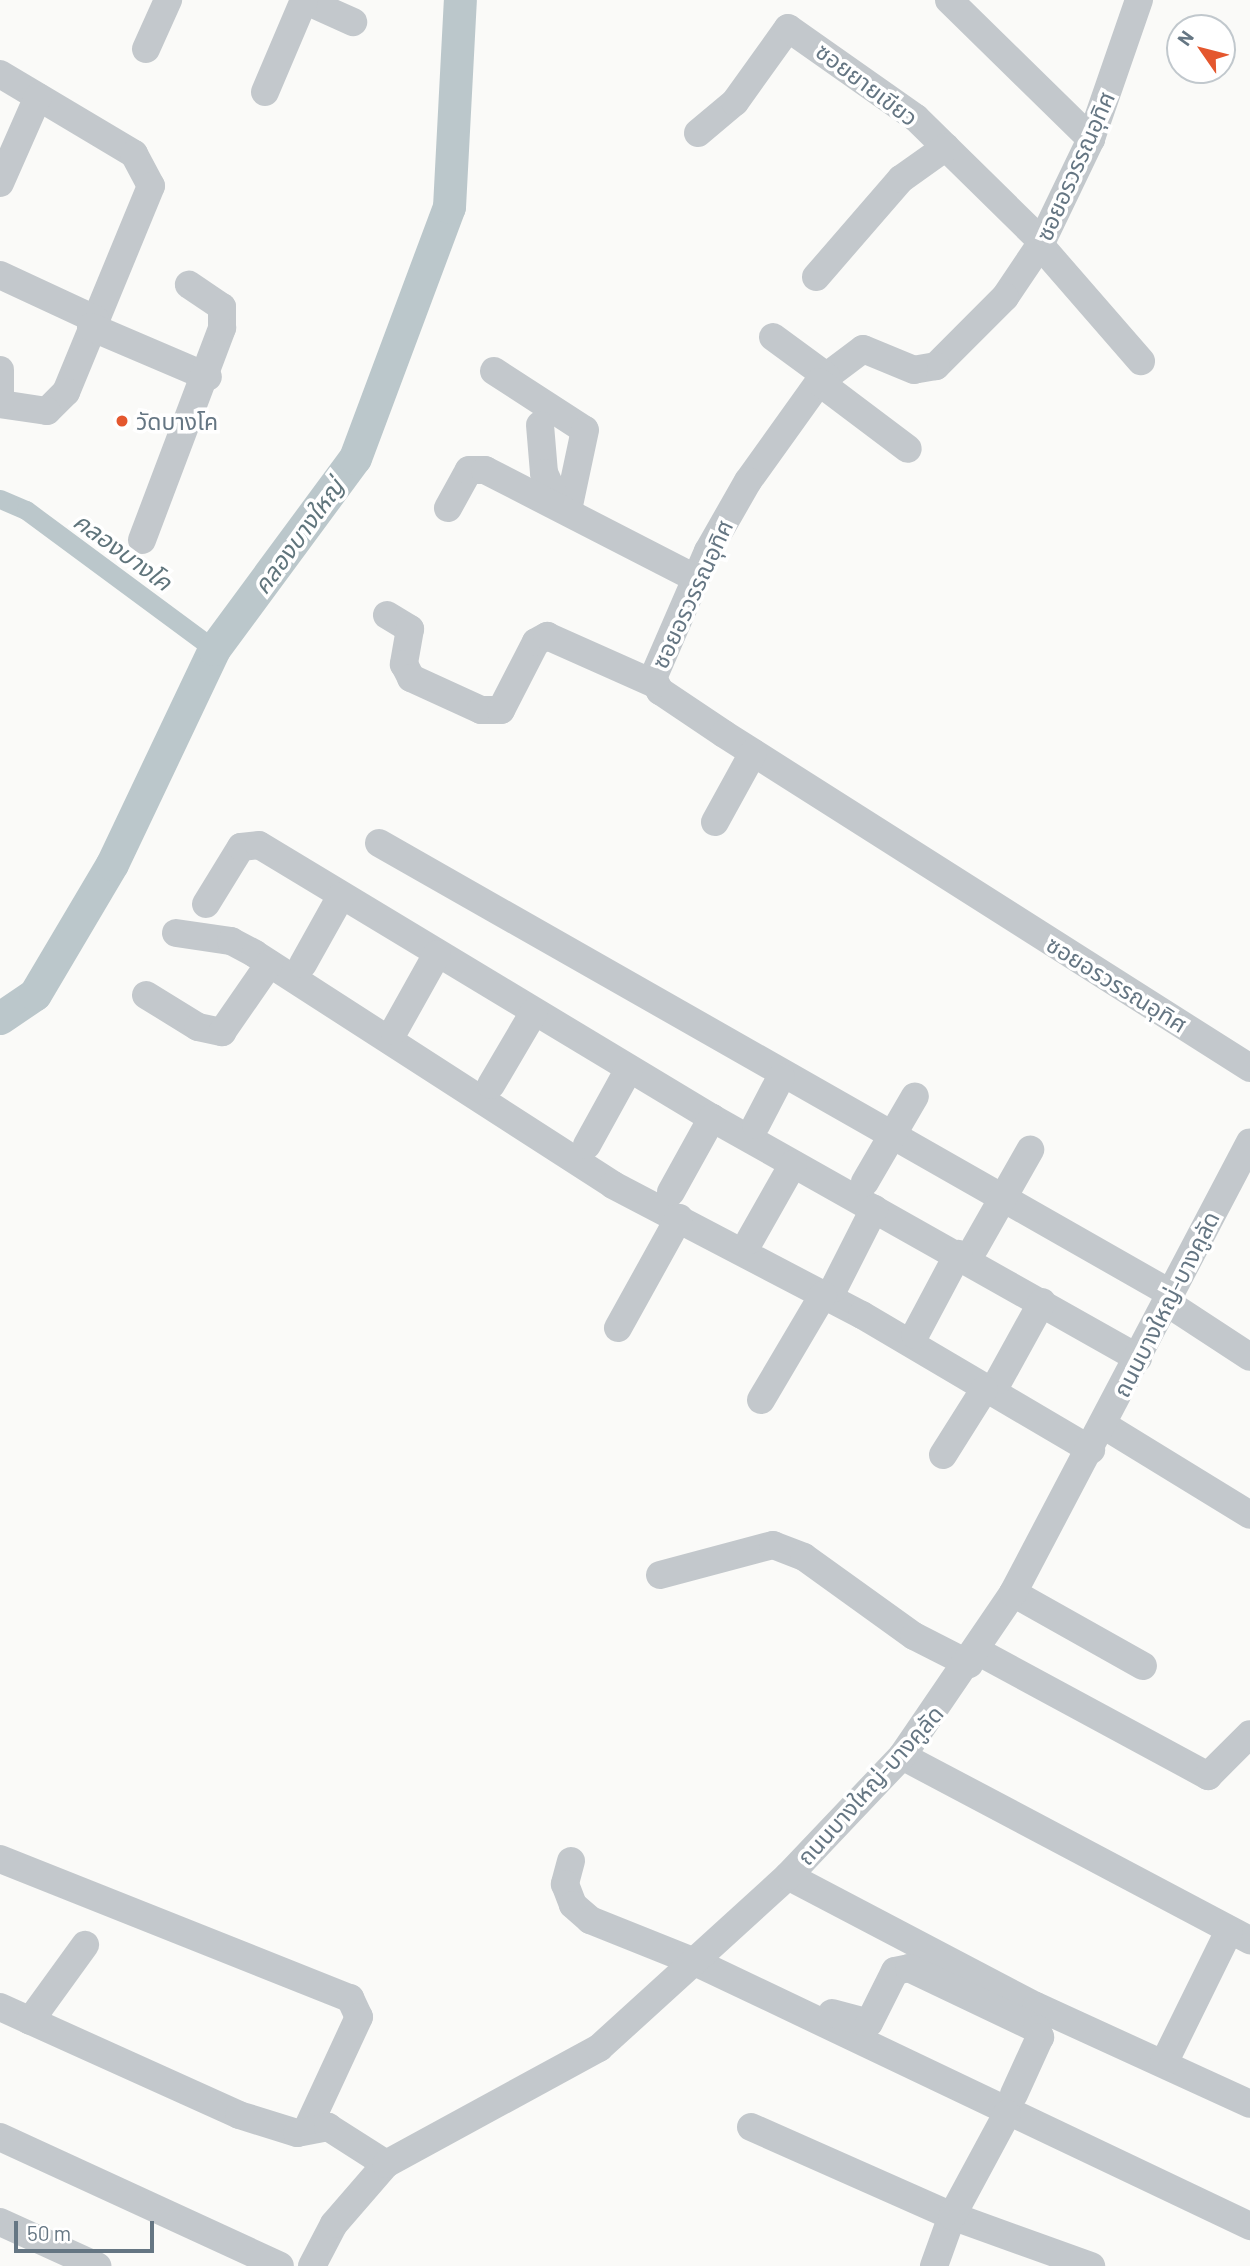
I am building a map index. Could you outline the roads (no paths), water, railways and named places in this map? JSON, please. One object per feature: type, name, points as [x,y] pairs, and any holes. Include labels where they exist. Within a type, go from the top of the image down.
[{"type":"street","points":[[146,49],[169,0]]},
{"type":"street","points":[[265,92],[304,0],[353,22]]},
{"type":"street","points":[[949,0],[1091,139]]},
{"type":"street","name":"ซอยอรวรรณอุทิศ","points":[[1139,0],[1091,139],[1041,244],[1005,297],[936,366],[914,370],[863,349],[823,379],[748,481],[695,578],[656,658],[655,684],[753,753],[1250,1068]]},
{"type":"street","name":"ซอยยายเขียว","points":[[698,133],[736,102],[788,28],[871,84],[946,147],[1041,244],[1141,361]]},
{"type":"street","points":[[0,74],[134,154],[150,173],[142,214],[55,406],[47,411],[0,404],[0,370]]},
{"type":"street","points":[[0,183],[38,97]]},
{"type":"street","points":[[816,277],[901,179],[946,147]]},
{"type":"street","points":[[1,275],[93,323],[208,377]]},
{"type":"street","points":[[142,540],[208,377],[224,316],[215,300],[189,285]]},
{"type":"street","points":[[773,337],[908,449]]},
{"type":"street","points":[[494,371],[585,430],[564,508]]},
{"type":"street","points":[[540,425],[544,473],[564,508]]},
{"type":"street","points":[[448,508],[475,469],[564,508],[695,578]]},
{"type":"street","points":[[387,615],[410,629],[404,664],[411,678],[481,710],[501,710],[536,642],[547,636],[655,684]]},
{"type":"street","points":[[715,822],[753,753]]},
{"type":"street","points":[[206,904],[242,847],[252,842],[712,1118],[874,1209],[966,1250],[1042,1302],[1138,1358]]},
{"type":"street","points":[[379,843],[781,1077],[1004,1197],[1168,1298],[1250,1357]]},
{"type":"street","points":[[303,964],[341,896]]},
{"type":"street","points":[[176,933],[231,941],[613,1185],[675,1205],[992,1385],[1091,1450]]},
{"type":"street","points":[[394,1031],[437,954]]},
{"type":"street","points":[[146,995],[198,1027],[222,1031],[269,964]]},
{"type":"street","points":[[491,1085],[534,1012]]},
{"type":"street","points":[[587,1145],[629,1069]]},
{"type":"street","points":[[756,1125],[781,1077]]},
{"type":"street","points":[[865,1182],[915,1096]]},
{"type":"street","points":[[618,1328],[712,1118]]},
{"type":"street","name":"ถนนบางใหญ่-บางคูลัด","points":[[312,2266],[334,2224],[386,2164],[599,2049],[788,1876],[902,1756],[973,1658],[1013,1592],[1105,1426],[1250,1142]]},
{"type":"street","points":[[915,1335],[966,1250],[1004,1197],[1030,1150]]},
{"type":"street","points":[[750,1240],[793,1164]]},
{"type":"street","points":[[761,1401],[829,1292],[874,1209]]},
{"type":"street","points":[[943,1455],[992,1385],[1042,1302]]},
{"type":"street","points":[[1105,1426],[1250,1515]]},
{"type":"street","points":[[660,1575],[773,1545],[804,1557],[914,1636],[973,1658],[1208,1776],[1250,1734]]},
{"type":"street","points":[[1013,1592],[1143,1666]]},
{"type":"street","points":[[902,1756],[1240,1936],[1164,2063]]},
{"type":"street","points":[[0,1859],[350,1998],[359,2017],[307,2129]]},
{"type":"street","points":[[571,1861],[565,1884],[573,1905],[590,1920],[695,1962],[733,1982],[1011,2104],[1250,2226]]},
{"type":"street","points":[[788,1876],[1036,2006],[1250,2104]]},
{"type":"street","points":[[30,2021],[85,1945]]},
{"type":"street","points":[[733,1982],[749,1974],[863,2026],[895,1971],[909,1968],[1037,2029],[1040,2037],[1011,2104],[952,2216],[934,2266]]},
{"type":"street","points":[[0,2007],[239,2115],[297,2133],[328,2127],[386,2164]]},
{"type":"street","points":[[751,2127],[952,2216],[1091,2266]]},
{"type":"street","points":[[0,2137],[280,2266]]},
{"type":"street","points":[[0,2222],[97,2266]]},
{"type":"waterway","name":"คลองบางใหญ่","points":[[0,1018],[35,994],[112,864],[214,649],[355,458],[449,207],[460,0]]},
{"type":"waterway","name":"คลองบางโค","points":[[0,499],[26,510],[214,649]]},
{"type":"place","name":"วัดบางโค","points":[[122,421]]}]
